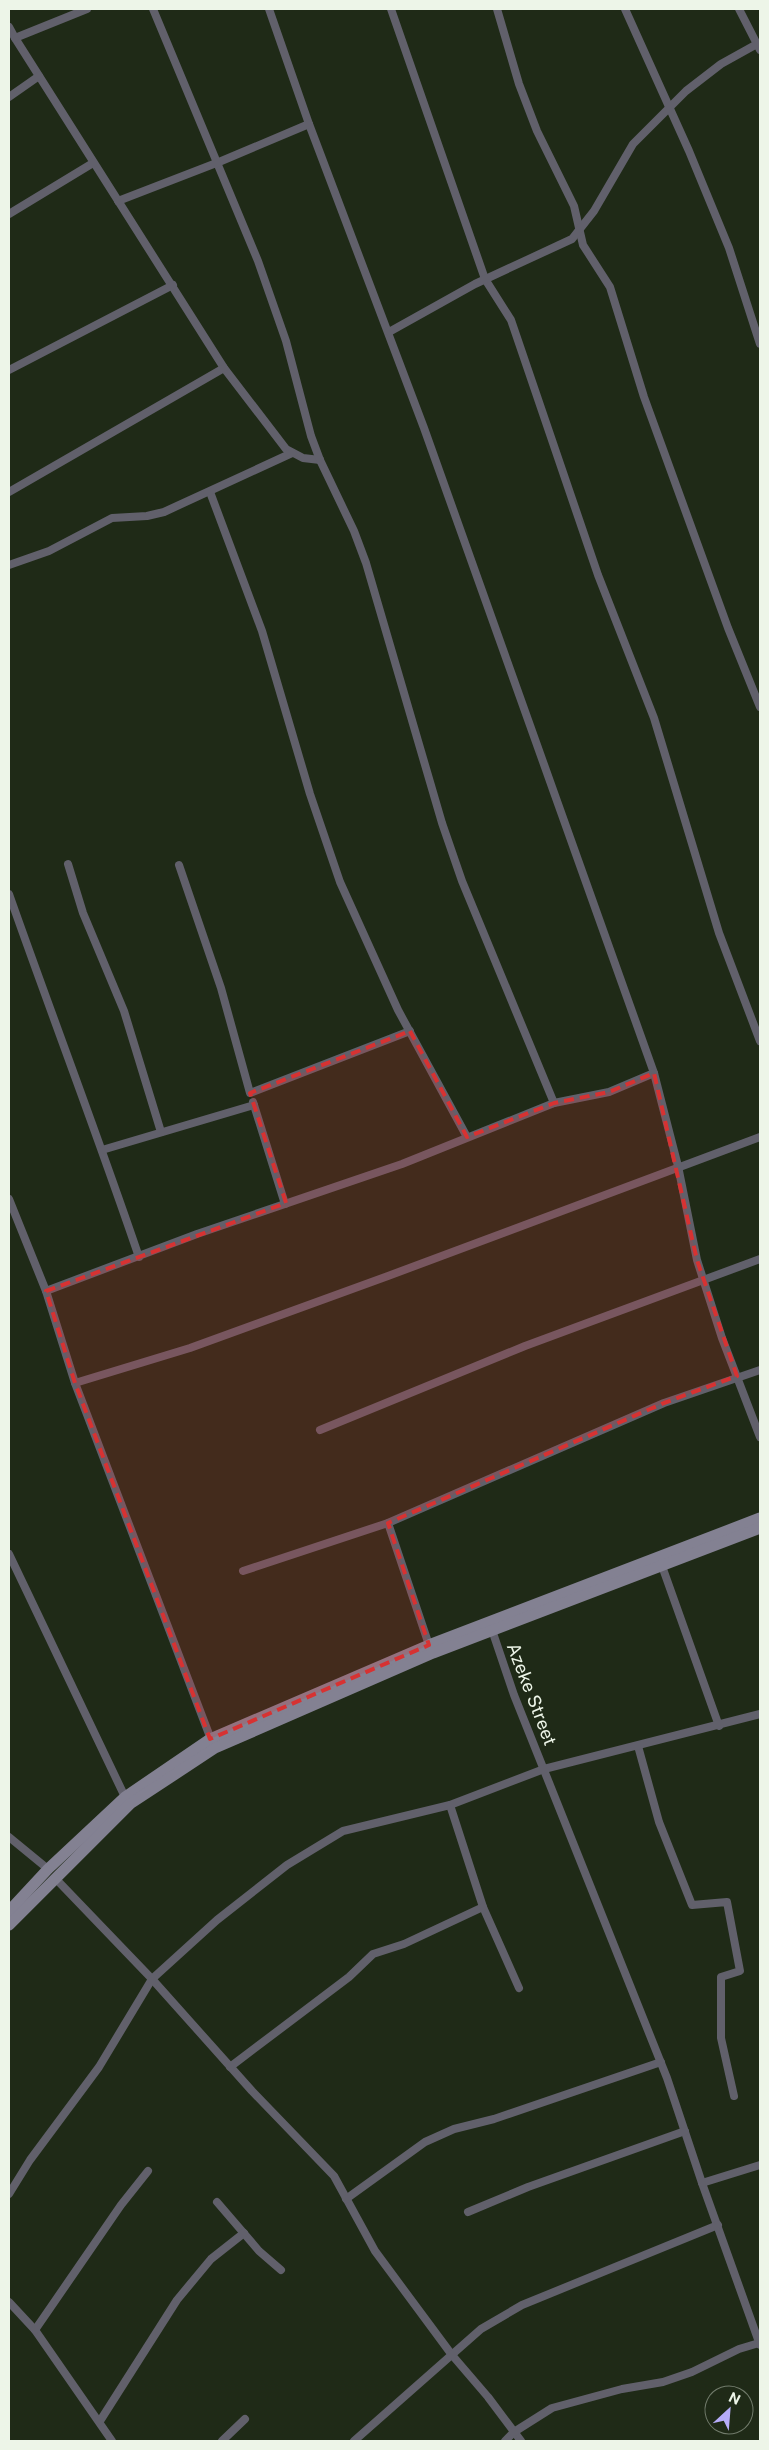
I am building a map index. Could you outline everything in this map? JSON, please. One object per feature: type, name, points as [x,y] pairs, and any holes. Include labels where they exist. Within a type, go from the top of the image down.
[{"type":"main road","points":[[9,1925],[51,1874],[125,1797],[213,1744],[429,1645],[760,1518]]},
{"type":"main road","points":[[9,1911],[130,1804],[213,1744],[492,1630],[760,1528]]},
{"type":"street","points":[[15,38],[87,9]]},
{"type":"street","points":[[153,9],[219,162],[277,313],[311,436],[320,460],[347,514],[366,563],[416,738],[462,881],[554,1103]]},
{"type":"street","points":[[270,9],[309,124],[389,332],[654,1073],[678,1166],[703,1281],[760,1438]]},
{"type":"street","points":[[391,9],[485,279],[510,320],[598,575],[654,718],[719,933],[760,1041]]},
{"type":"street","points":[[497,9],[529,111],[574,206],[583,245],[610,286],[644,397],[725,620],[760,707]]},
{"type":"street","points":[[625,9],[670,107],[729,248],[760,344]]},
{"type":"street","points":[[389,332],[485,279],[560,245],[580,231],[594,211],[633,144],[670,107],[720,64],[759,47],[739,9]]},
{"type":"street","points":[[9,28],[224,368],[281,444],[292,453],[303,458],[320,460]]},
{"type":"street","points":[[9,97],[39,76]]},
{"type":"street","points":[[118,201],[219,162],[309,124]]},
{"type":"street","points":[[9,214],[93,163]]},
{"type":"street","points":[[9,370],[173,285]]},
{"type":"street","points":[[9,492],[224,368]]},
{"type":"street","points":[[9,565],[49,551],[112,518],[156,514],[210,492],[292,453]]},
{"type":"street","points":[[210,492],[262,631],[310,794],[340,882],[372,956],[467,1137]]},
{"type":"street","points":[[68,864],[83,913],[124,1011],[161,1132]]},
{"type":"street","points":[[179,864],[221,988],[250,1093],[285,1204]]},
{"type":"street","points":[[9,894],[139,1257]]},
{"type":"street","points":[[250,1093],[410,1031]]},
{"type":"street","points":[[46,1291],[197,1234],[402,1164],[554,1103],[609,1092],[654,1073]]},
{"type":"street","points":[[102,1150],[254,1105]]},
{"type":"street","points":[[74,1383],[190,1348],[397,1273],[678,1166],[760,1137]]},
{"type":"street","points":[[9,1199],[46,1291],[74,1383],[213,1744]]},
{"type":"street","points":[[320,1430],[525,1346],[760,1259]]},
{"type":"street","points":[[243,1571],[388,1523],[664,1403],[760,1370]]},
{"type":"street","points":[[388,1523],[429,1645]]},
{"type":"street","points":[[9,1554],[36,1615],[70,1680],[125,1797]]},
{"type":"street","points":[[662,1566],[719,1726]]},
{"type":"street","name":"Azeke Street","points":[[492,1630],[514,1695],[661,2062],[760,2344]]},
{"type":"street","points":[[9,2194],[30,2160],[99,2068],[152,1979],[216,1920],[287,1865],[343,1831],[450,1805],[544,1769],[719,1726],[760,1714]]},
{"type":"street","points":[[638,1746],[659,1822],[692,1906],[727,1902],[740,1972],[721,1977],[721,2038],[734,2096]]},
{"type":"street","points":[[450,1805],[482,1907],[519,1988]]},
{"type":"street","points":[[9,1838],[51,1874],[152,1979],[230,2067],[334,2176],[375,2251],[452,2355],[488,2397],[521,2441]]},
{"type":"street","points":[[230,2067],[349,1977],[373,1954],[404,1944],[482,1907]]},
{"type":"street","points":[[346,2199],[424,2142],[454,2129],[494,2119],[661,2062]]},
{"type":"street","points":[[468,2212],[528,2187],[685,2131]]},
{"type":"street","points":[[702,2183],[760,2165]]},
{"type":"street","points":[[35,2330],[121,2205],[148,2171]]},
{"type":"street","points":[[217,2202],[259,2251],[281,2270]]},
{"type":"street","points":[[354,2441],[482,2329],[522,2305],[718,2225]]},
{"type":"street","points":[[100,2421],[177,2300],[211,2259],[244,2233]]},
{"type":"street","points":[[9,2302],[35,2330],[100,2421],[112,2441]]},
{"type":"street","points":[[505,2441],[514,2432],[552,2408],[622,2389],[664,2382],[692,2372],[739,2349],[760,2344]]},
{"type":"street","points":[[222,2441],[245,2419]]},
{"type":"highlighted area","points":[[410,1031],[467,1137],[554,1103],[609,1092],[654,1073],[697,1260],[737,1376],[664,1403],[388,1523],[429,1645],[210,1739],[75,1383],[46,1291],[286,1203],[250,1093]]}]
